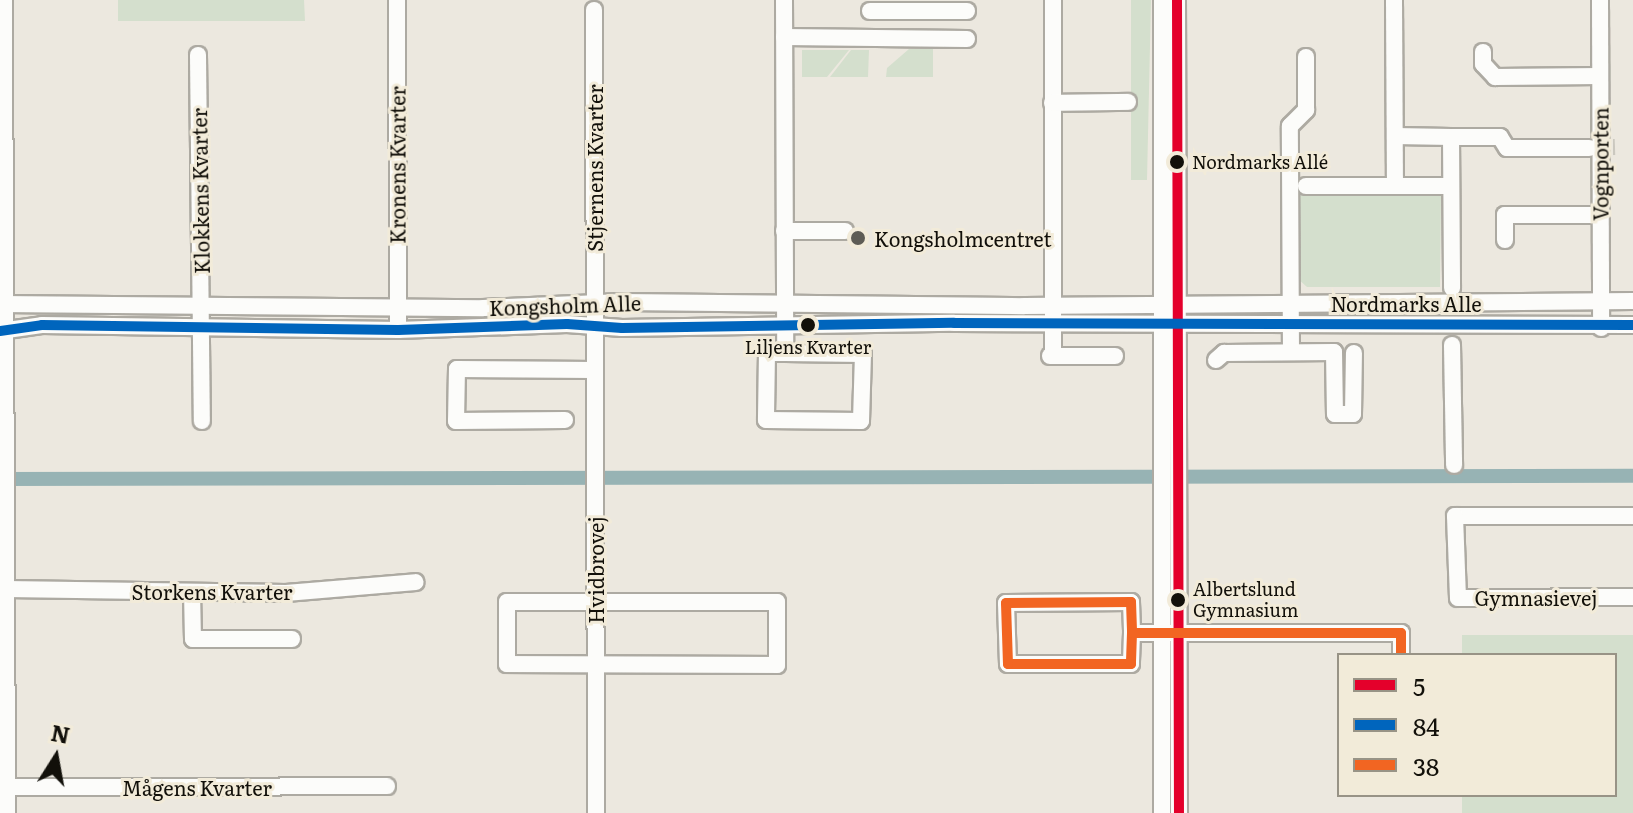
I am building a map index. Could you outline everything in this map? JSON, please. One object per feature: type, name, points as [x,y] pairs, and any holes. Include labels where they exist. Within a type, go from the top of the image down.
[{"type":"street","points":[[4,0],[2,304],[6,455],[3,547],[6,589],[4,787],[7,813]]},
{"type":"street","name":"Kronens Kvarter","points":[[397,0],[398,330]]},
{"type":"street","points":[[784,0],[785,353]]},
{"type":"street","points":[[1053,0],[1051,356],[1115,356]]},
{"type":"street","points":[[1162,0],[1162,451],[1170,486],[1170,633],[1162,813]]},
{"type":"street","points":[[1170,486],[1181,451],[1177,0]]},
{"type":"street","points":[[1394,0],[1395,186]]},
{"type":"street","name":"Vognporten","points":[[1600,0],[1601,328]]},
{"type":"street","points":[[870,38],[870,5],[967,11]]},
{"type":"street","name":"Stjernens Kvarter","points":[[594,10],[594,326]]},
{"type":"street","points":[[784,37],[967,39]]},
{"type":"street","points":[[1483,52],[1483,64],[1495,77],[1600,76]]},
{"type":"street","name":"Klokkens Kvarter","points":[[198,55],[202,421]]},
{"type":"street","points":[[1291,352],[1290,126],[1306,110],[1306,57]]},
{"type":"street","points":[[1052,103],[1128,102]]},
{"type":"street","points":[[1395,136],[1500,137],[1507,148],[1589,148]]},
{"type":"street","points":[[1451,137],[1452,288]]},
{"type":"street","points":[[1306,186],[1451,186]]},
{"type":"street","points":[[1505,240],[1505,215],[1601,215]]},
{"type":"street","points":[[784,231],[845,231]]},
{"type":"street","name":"Nordmarks Alle","points":[[1179,303],[1633,301]]},
{"type":"street","name":"Kongsholm Alle","points":[[2,304],[397,303],[455,308],[594,304],[1179,303]]},
{"type":"street","name":"Kongsholm Alle","points":[[3,331],[42,325],[398,330],[431,325],[1161,325]]},
{"type":"street","name":"Nordmarks Alle","points":[[1161,325],[1601,328],[1633,325]]},
{"type":"street","name":"Hvidbrovej","points":[[594,326],[596,813]]},
{"type":"street","points":[[1452,345],[1454,465]]},
{"type":"street","points":[[1216,360],[1224,353],[1334,352],[1335,414],[1353,414],[1354,353]]},
{"type":"street","points":[[767,353],[785,353],[863,354],[861,421],[766,420],[767,353]]},
{"type":"street","points":[[565,420],[456,421],[457,369],[594,370]]},
{"type":"street","name":"Gymnasievej","points":[[1633,516],[1455,516],[1458,598],[1633,597]]},
{"type":"street","name":"Storkens Kvarter","points":[[6,589],[339,591],[365,583],[416,582]]},
{"type":"street","points":[[192,592],[193,639],[292,639]]},
{"type":"street","points":[[507,602],[595,602],[777,602],[777,665],[507,664],[507,602]]},
{"type":"street","points":[[1131,602],[1132,633],[1131,664],[1008,664],[1006,603],[1131,602]]},
{"type":"street","points":[[1132,633],[1401,633],[1401,653]]},
{"type":"street","points":[[1170,633],[1179,813]]},
{"type":"street","name":"Mågens Kvarter","points":[[4,787],[387,786]]},
{"type":"green space","points":[[118,0],[304,0],[305,21],[118,21]]},
{"type":"green space","points":[[1131,0],[1151,0],[1147,180],[1131,180]]},
{"type":"green space","points":[[909,49],[933,49],[933,77],[886,77],[887,68]]},
{"type":"green space","points":[[802,50],[849,50],[827,77],[802,77]]},
{"type":"green space","points":[[851,50],[869,50],[868,77],[830,77]]},
{"type":"green space","points":[[1298,192],[1441,192],[1440,287],[1307,287],[1297,278]]},
{"type":"green space","points":[[1462,635],[1633,635],[1633,813],[1462,813],[1462,797],[1617,797],[1617,653],[1462,653]]},
{"type":"waterway","points":[[0,479],[1633,476]]},
{"type":"tunnel","points":[[1589,148],[1615,147]]},
{"type":"tunnel","points":[[1452,291],[1452,345]]},
{"type":"transit line","name":"5","points":[[1177,0],[1179,813]]},
{"type":"transit line","name":"84","points":[[0,331],[42,325],[398,330],[567,324],[622,328],[954,323],[1633,325]]},
{"type":"transit line","name":"38","points":[[1131,602],[1132,633],[1131,664],[1008,664],[1006,603],[1131,602]]},
{"type":"transit line","name":"38","points":[[1132,633],[1401,633],[1401,653]]},
{"type":"place","name":"Nordmarks Allé","points":[[1177,162]]},
{"type":"place","name":"Kongsholmcentret","points":[[858,238]]},
{"type":"place","name":"Liljens Kvarter","points":[[808,325]]},
{"type":"place","name":"Albertslund Gymnasium","points":[[1178,600]]}]
